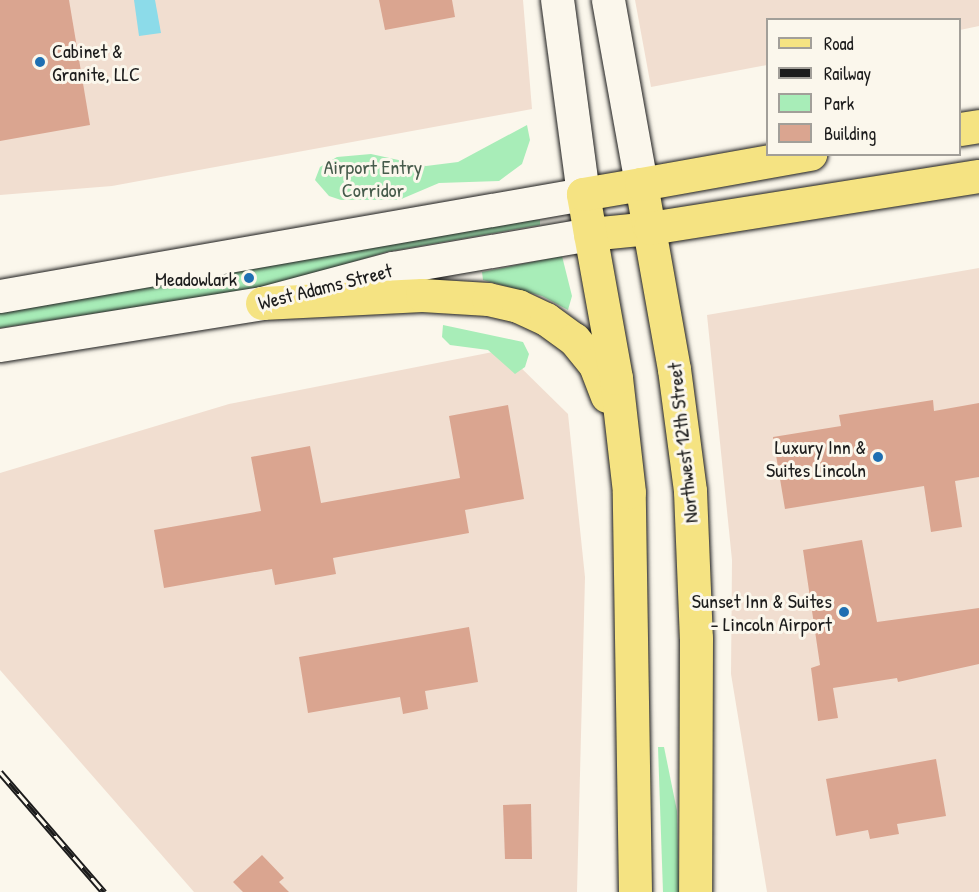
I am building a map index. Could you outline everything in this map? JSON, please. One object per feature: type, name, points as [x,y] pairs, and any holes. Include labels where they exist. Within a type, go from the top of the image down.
[{"type":"main road","points":[[557,0],[583,194],[624,436],[634,558],[635,892]]},
{"type":"main road","name":"Northwest 12th Street","points":[[608,0],[650,228],[690,491],[696,638],[695,892]]},
{"type":"main road","points":[[961,129],[979,126]]},
{"type":"main road","name":"West Adams Street","points":[[0,296],[799,156]]},
{"type":"main road","name":"West Adams Street","points":[[0,345],[262,303],[393,268],[590,234],[650,228],[979,176]]},
{"type":"main road","points":[[262,303],[422,294],[488,299],[518,306],[546,319],[574,339],[595,365],[624,436]]},
{"type":"shaded area","points":[[0,0],[523,0],[532,109],[112,186],[0,195]]},
{"type":"shaded area","points":[[635,0],[979,0],[979,26],[961,30],[961,18],[766,18],[766,65],[651,87]]},
{"type":"shaded area","points":[[979,268],[979,892],[767,892],[731,674],[732,560],[707,315]]},
{"type":"shaded area","points":[[503,350],[568,414],[585,577],[577,892],[194,892],[0,670],[0,473],[229,404]]},
{"type":"green space","name":"Airport Entry Corridor","points":[[527,125],[530,140],[522,164],[499,181],[439,183],[399,200],[341,200],[329,196],[315,180],[320,167],[337,157],[371,154],[426,166],[458,162]]},
{"type":"green space","name":"Airport Entry Corridor","points":[[516,220],[540,220],[540,225],[386,252],[274,286],[0,328],[0,309]]},
{"type":"green space","points":[[562,256],[572,296],[568,310],[542,296],[483,280],[482,272]]},
{"type":"green space","points":[[443,325],[523,342],[529,354],[525,367],[515,374],[488,350],[450,345],[442,337]]},
{"type":"green space","points":[[658,747],[664,747],[677,811],[679,892],[663,892]]},
{"type":"water","points":[[134,0],[155,0],[161,33],[139,36]]},
{"type":"building","name":"Cabinet & Granite, LLC","points":[[0,0],[69,0],[90,125],[0,141]]},
{"type":"building","points":[[379,0],[452,0],[455,17],[385,30]]},
{"type":"building","name":"Luxury Inn & Suites Lincoln","points":[[933,400],[934,411],[979,403],[979,477],[955,481],[962,527],[931,532],[924,486],[785,509],[773,437],[841,426],[839,415]]},
{"type":"building","points":[[508,405],[524,499],[465,510],[469,533],[333,558],[336,574],[275,585],[272,569],[164,588],[154,530],[261,511],[251,457],[310,446],[321,503],[460,478],[449,416]]},
{"type":"building","name":"Sunset Inn & Suites - Lincoln Airport","points":[[862,540],[877,622],[979,608],[979,664],[898,682],[897,678],[833,688],[838,718],[818,721],[811,668],[820,665],[803,550]]},
{"type":"building","points":[[469,627],[478,682],[425,691],[428,709],[403,714],[400,697],[308,713],[299,657]]},
{"type":"building","points":[[936,759],[946,816],[897,824],[899,834],[870,839],[868,830],[836,836],[826,779]]},
{"type":"building","points":[[531,804],[532,859],[505,859],[503,805]]},
{"type":"building","points":[[262,855],[284,878],[279,882],[289,892],[243,892],[233,882]]},
{"type":"railway","points":[[0,772],[104,892]]},
{"type":"place","name":"Cabinet & Granite, LLC","points":[[40,62]]},
{"type":"place","name":"Meadowlark","points":[[249,278]]},
{"type":"place","name":"Luxury Inn & Suites Lincoln","points":[[878,457]]},
{"type":"place","name":"Sunset Inn & Suites - Lincoln Airport","points":[[844,612]]}]
